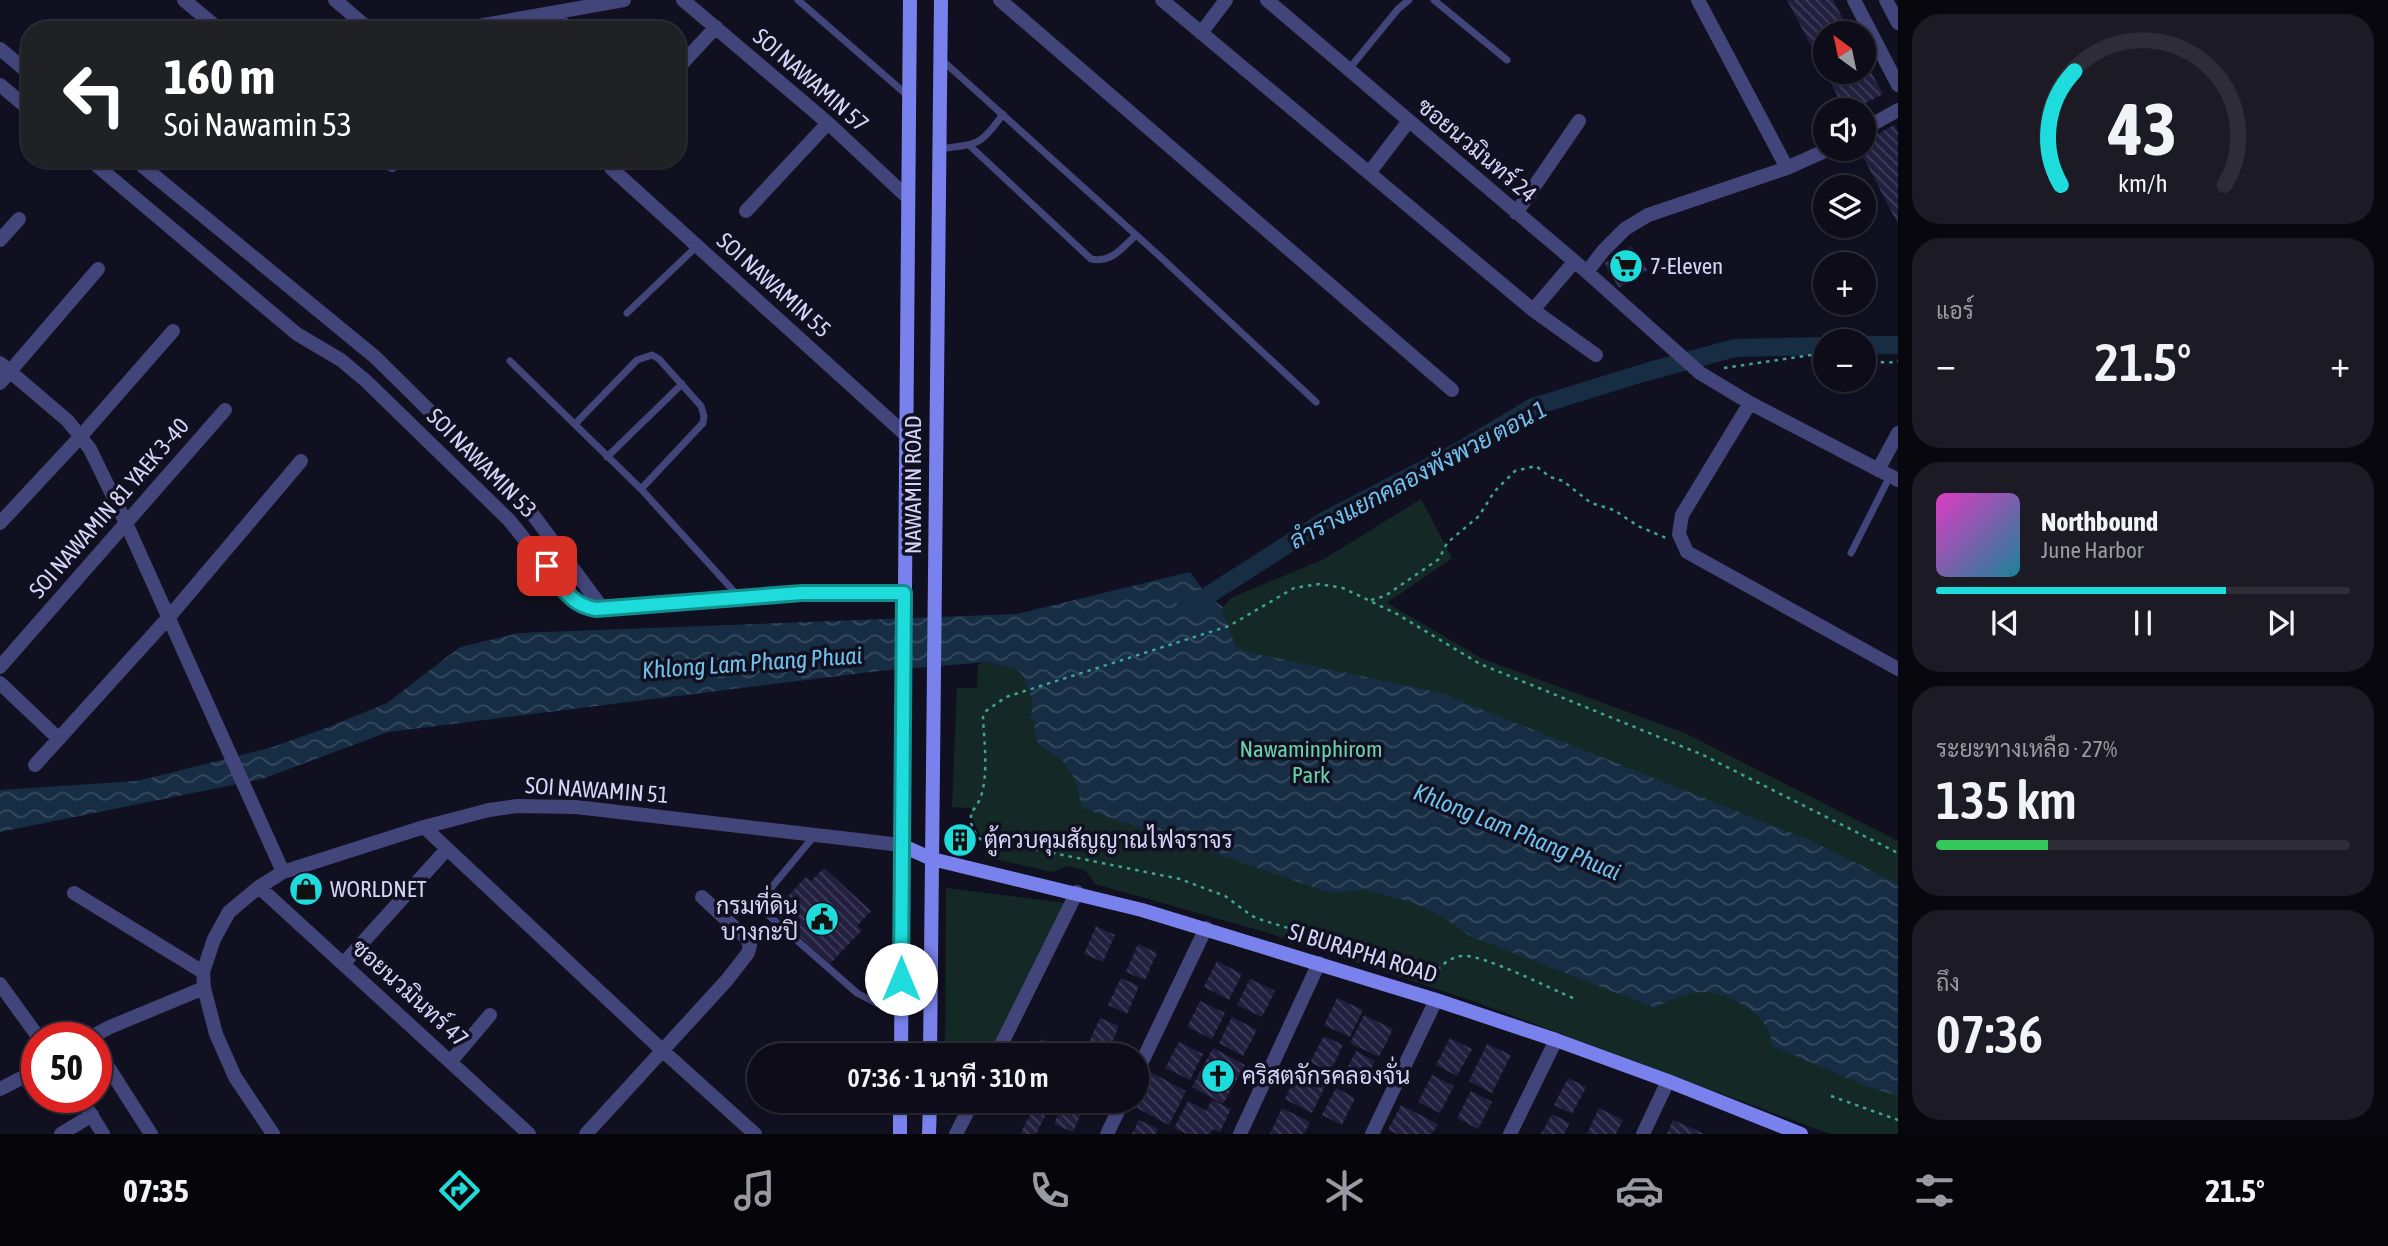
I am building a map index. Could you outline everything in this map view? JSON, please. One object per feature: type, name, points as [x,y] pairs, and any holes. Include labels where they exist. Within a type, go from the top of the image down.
[{"type":"main road","name":"NAWAMIN ROAD","points":[[901,1043],[910,0]]},
{"type":"main road","name":"NAWAMIN ROAD","points":[[930,1043],[941,0]]},
{"type":"main road","name":"SI BURAPHA ROAD","points":[[901,845],[932,859],[1077,892],[1206,928],[1436,1000],[1668,1081],[1782,1130],[1801,1134]]},
{"type":"main road","points":[[900,1113],[900,1134]]},
{"type":"main road","points":[[929,1134],[930,1113]]},
{"type":"street","points":[[184,0],[209,21]]},
{"type":"street","points":[[335,0],[359,21]]},
{"type":"street","points":[[500,21],[624,0]]},
{"type":"street","name":"SOI NAWAMIN 57","points":[[683,0],[828,123],[907,197]]},
{"type":"street","points":[[1000,0],[1452,390]]},
{"type":"street","points":[[1162,0],[1533,310],[1596,355]]},
{"type":"street","points":[[1201,33],[1226,0]]},
{"type":"street","name":"ซอยนวมินทร์ 24","points":[[1267,0],[1587,272],[1696,369],[1750,403],[1889,475]]},
{"type":"street","points":[[1698,0],[1787,168]]},
{"type":"street","points":[[1854,0],[1898,85]]},
{"type":"street","points":[[1886,0],[1898,23]]},
{"type":"street","points":[[552,13],[560,21]]},
{"type":"street","points":[[686,59],[716,27]]},
{"type":"street","points":[[0,49],[21,66]]},
{"type":"street","points":[[0,85],[21,102]]},
{"type":"street","points":[[1876,122],[1898,110]]},
{"type":"street","points":[[1516,213],[1579,121]]},
{"type":"street","points":[[1369,173],[1408,122]]},
{"type":"street","points":[[746,211],[828,123]]},
{"type":"street","points":[[1587,272],[1625,229],[1648,215],[1787,168],[1813,156]]},
{"type":"street","name":"SOI NAWAMIN 53","points":[[100,168],[297,334],[341,360],[366,381],[509,520],[573,601],[582,607],[603,609],[802,593],[904,593]]},
{"type":"street","points":[[145,168],[375,358],[527,508],[603,609]]},
{"type":"street","name":"SOI NAWAMIN 55","points":[[611,168],[906,435]]},
{"type":"street","points":[[0,240],[19,219]]},
{"type":"street","points":[[1533,310],[1574,262]]},
{"type":"street","points":[[98,269],[3,373],[68,421],[81,436],[127,523],[283,872]]},
{"type":"street","points":[[0,523],[173,331]]},
{"type":"street","points":[[1750,403],[1682,515],[1679,534],[1687,552],[1898,669]]},
{"type":"street","name":"SOI NAWAMIN 81 YAEK 3-40","points":[[0,667],[225,410]]},
{"type":"street","points":[[1889,475],[1898,433]]},
{"type":"street","points":[[35,765],[169,617],[301,461]]},
{"type":"street","points":[[0,683],[59,739]]},
{"type":"street","name":"SOI NAWAMIN 51","points":[[203,972],[214,939],[229,912],[259,887],[283,872],[424,827],[489,810],[576,807],[901,845]]},
{"type":"street","points":[[424,827],[755,1134]]},
{"type":"street","points":[[344,963],[447,849]]},
{"type":"street","name":"ซอยนวมินทร์ 47","points":[[259,887],[529,1134]]},
{"type":"street","points":[[1002,1043],[1077,892]]},
{"type":"street","points":[[74,894],[203,972],[204,988],[216,1034],[235,1077],[273,1134]]},
{"type":"street","points":[[586,1134],[748,953],[750,945],[746,939],[702,897]]},
{"type":"street","points":[[1149,1047],[1206,928]]},
{"type":"street","points":[[1240,1134],[1319,963]]},
{"type":"street","points":[[0,984],[27,1022]]},
{"type":"street","points":[[112,1026],[204,988]]},
{"type":"street","points":[[1371,1134],[1436,1000]]},
{"type":"street","points":[[451,1061],[490,1015]]},
{"type":"street","points":[[1510,1134],[1556,1040]]},
{"type":"street","points":[[112,1073],[151,1134]]},
{"type":"street","points":[[0,1089],[21,1078]]},
{"type":"street","points":[[1643,1134],[1668,1081]]},
{"type":"street","points":[[956,1134],[967,1113]]},
{"type":"street","points":[[1107,1134],[1117,1113]]},
{"type":"street","points":[[61,1134],[92,1115],[103,1134]]},
{"type":"lane","points":[[798,0],[908,96]]},
{"type":"lane","points":[[1349,70],[1398,9],[1409,0]]},
{"type":"lane","points":[[1434,0],[1507,60]]},
{"type":"lane","points":[[939,58],[1136,234],[1316,402]]},
{"type":"lane","points":[[938,149],[976,144],[987,137],[1003,114]]},
{"type":"lane","points":[[969,145],[1091,259],[1101,261],[1112,257],[1136,234]]},
{"type":"lane","points":[[627,313],[697,246]]},
{"type":"lane","points":[[575,424],[637,360],[652,355],[659,359],[701,406],[703,423],[640,489]]},
{"type":"lane","points":[[510,361],[640,489],[740,598]]},
{"type":"lane","points":[[607,457],[682,384]]},
{"type":"lane","points":[[1851,553],[1889,475]]},
{"type":"lane","points":[[816,834],[761,900],[759,907],[857,993],[878,1004],[901,1006]]},
{"type":"path","points":[[1696,369],[1813,354]]},
{"type":"path","points":[[1876,361],[1898,361]]},
{"type":"path","points":[[1370,601],[1385,596],[1439,559],[1447,543],[1479,516],[1494,492],[1515,471],[1536,466],[1550,477],[1563,481],[1591,503],[1614,510],[1657,536]]},
{"type":"path","points":[[1573,998],[1492,963],[1464,955],[1448,960],[1434,973],[1262,920],[1225,896],[1180,879],[1019,846],[987,845],[979,840],[971,823],[971,812],[979,805],[985,775],[983,717],[986,711],[1006,697],[1229,626],[1294,588],[1319,584],[1343,588],[1397,614],[1480,664],[1703,755],[1898,853]]},
{"type":"path","points":[[1831,1096],[1898,1120]]},
{"type":"green space","name":"Nawaminphirom Park","points":[[1421,499],[1452,558],[1387,603],[1483,659],[1685,733],[1898,841],[1898,1134],[1830,1134],[1470,1000],[1265,932],[1095,884],[1085,870],[1067,866],[1053,872],[985,857],[984,843],[971,808],[952,807],[957,688],[977,688],[978,664],[987,662],[1018,670],[1223,607],[1231,598],[1324,559]]},
{"type":"green space","points":[[946,888],[1066,903],[996,1043],[945,1043]]},
{"type":"water","name":"Nawaminphirom Park","points":[[1190,572],[1207,596],[1223,607],[1222,612],[1236,647],[1252,653],[1441,693],[1812,841],[1898,884],[1898,1096],[1866,1086],[1772,1046],[1765,1025],[1757,1016],[1725,996],[1696,993],[1678,997],[1655,1008],[1470,936],[1443,917],[1414,903],[1366,890],[1331,893],[1085,809],[1075,779],[1061,759],[1041,747],[1036,739],[1034,719],[1030,719],[1033,704],[1024,677],[1018,670],[987,662],[879,671],[388,732],[262,779],[0,832],[0,790],[137,781],[270,748],[387,703],[460,647],[519,633],[1017,614]]},
{"type":"building","points":[[1787,0],[1833,0],[1844,21],[1813,21],[1813,49]]},
{"type":"building","points":[[1876,81],[1883,94],[1875,98],[1839,98],[1831,84],[1876,84]]},
{"type":"building","points":[[1894,125],[1898,132],[1898,224],[1876,182],[1876,175],[1873,175],[1865,161],[1876,161],[1876,135]]},
{"type":"building","name":"7-Eleven","points":[[1631,246],[1648,270],[1619,288],[1604,263]]},
{"type":"building","name":"กรมที่ดิน บางกะปิ","points":[[824,868],[871,911],[857,926],[862,930],[830,964],[773,912],[806,877],[811,881]]},
{"type":"building","points":[[1096,926],[1115,935],[1103,962],[1084,954]]},
{"type":"building","points":[[1138,944],[1157,953],[1145,980],[1126,972]]},
{"type":"building","points":[[1217,961],[1242,974],[1229,1000],[1204,987]]},
{"type":"building","points":[[1121,978],[1139,986],[1127,1014],[1108,1005]]},
{"type":"building","points":[[1250,979],[1275,991],[1262,1017],[1237,1005]]},
{"type":"building","points":[[1337,998],[1363,1010],[1350,1037],[1324,1025]]},
{"type":"building","points":[[1200,1001],[1225,1013],[1212,1039],[1187,1027]]},
{"type":"building","points":[[1364,1015],[1393,1029],[1379,1057],[1350,1043]]},
{"type":"building","points":[[1232,1017],[1257,1030],[1243,1056],[1219,1043]]},
{"type":"building","points":[[1100,1018],[1119,1026],[1112,1043],[1089,1043]]},
{"type":"building","points":[[1324,1036],[1343,1045],[1330,1072],[1310,1062]]},
{"type":"building","points":[[1450,1038],[1472,1049],[1457,1076],[1436,1065]]},
{"type":"building","points":[[1179,1042],[1203,1054],[1190,1080],[1165,1068]]},
{"type":"building","points":[[1487,1044],[1511,1055],[1492,1093],[1469,1081]]},
{"type":"building","name":"คริสตจักรคลองจั่น","points":[[1213,1048],[1245,1065],[1223,1104],[1192,1087]]},
{"type":"building","points":[[1356,1051],[1375,1061],[1362,1087],[1343,1077]]},
{"type":"building","points":[[1300,1067],[1328,1080],[1312,1113],[1285,1099]]},
{"type":"building","points":[[1149,1071],[1186,1091],[1169,1125],[1146,1113],[1149,1113]]},
{"type":"building","points":[[1432,1075],[1454,1086],[1440,1113],[1418,1102]]},
{"type":"building","points":[[1568,1078],[1586,1087],[1572,1114],[1554,1105]]},
{"type":"building","points":[[1336,1088],[1355,1098],[1342,1125],[1322,1115]]},
{"type":"building","points":[[1471,1091],[1492,1102],[1478,1129],[1457,1118]]},
{"type":"building","points":[[1212,1100],[1231,1109],[1220,1132],[1213,1129],[1210,1134],[1187,1134],[1174,1128],[1188,1101],[1206,1111]]},
{"type":"building","points":[[1401,1105],[1438,1124],[1432,1134],[1397,1134],[1388,1130]]},
{"type":"building","points":[[1282,1108],[1310,1122],[1304,1134],[1270,1134]]},
{"type":"building","points":[[1599,1108],[1623,1120],[1616,1134],[1587,1134]]},
{"type":"building","points":[[1031,1113],[1047,1113],[1036,1134],[1020,1134]]},
{"type":"building","points":[[1059,1113],[1081,1113],[1073,1132],[1054,1124]]},
{"type":"building","points":[[1552,1114],[1570,1123],[1564,1134],[1541,1134]]},
{"type":"building","points":[[1139,1120],[1158,1129],[1155,1134],[1132,1134]]},
{"type":"building","points":[[1673,1120],[1705,1134],[1667,1134]]},
{"type":"waterway","name":"ลำรางแยกคลองพังพวย ตอน 1","points":[[1876,345],[1898,345]]},
{"type":"waterway","name":"ลำรางแยกคลองพังพวย ตอน 1","points":[[1186,605],[1207,596],[1324,521],[1461,450],[1533,407],[1735,348],[1813,346]]},
{"type":"place","name":"7-Eleven","points":[[1626,266]]},
{"type":"place","name":"ตู้ควบคุมสัญญาณไฟจราจร","points":[[960,840]]},
{"type":"place","name":"WORLDNET","points":[[306,889]]},
{"type":"place","name":"กรมที่ดิน บางกะปิ","points":[[822,919]]},
{"type":"place","name":"คริสตจักรคลองจั่น","points":[[1218,1076]]},
{"type":"route","points":[[547,566],[573,601],[582,607],[596,609],[802,593],[904,593],[901,979]]},
{"type":"water label","name":"Khlong Lam Phang Phuai","points":[[752,663]]},
{"type":"water label","name":"Khlong Lam Phang Phuai","points":[[1517,832]]}]
